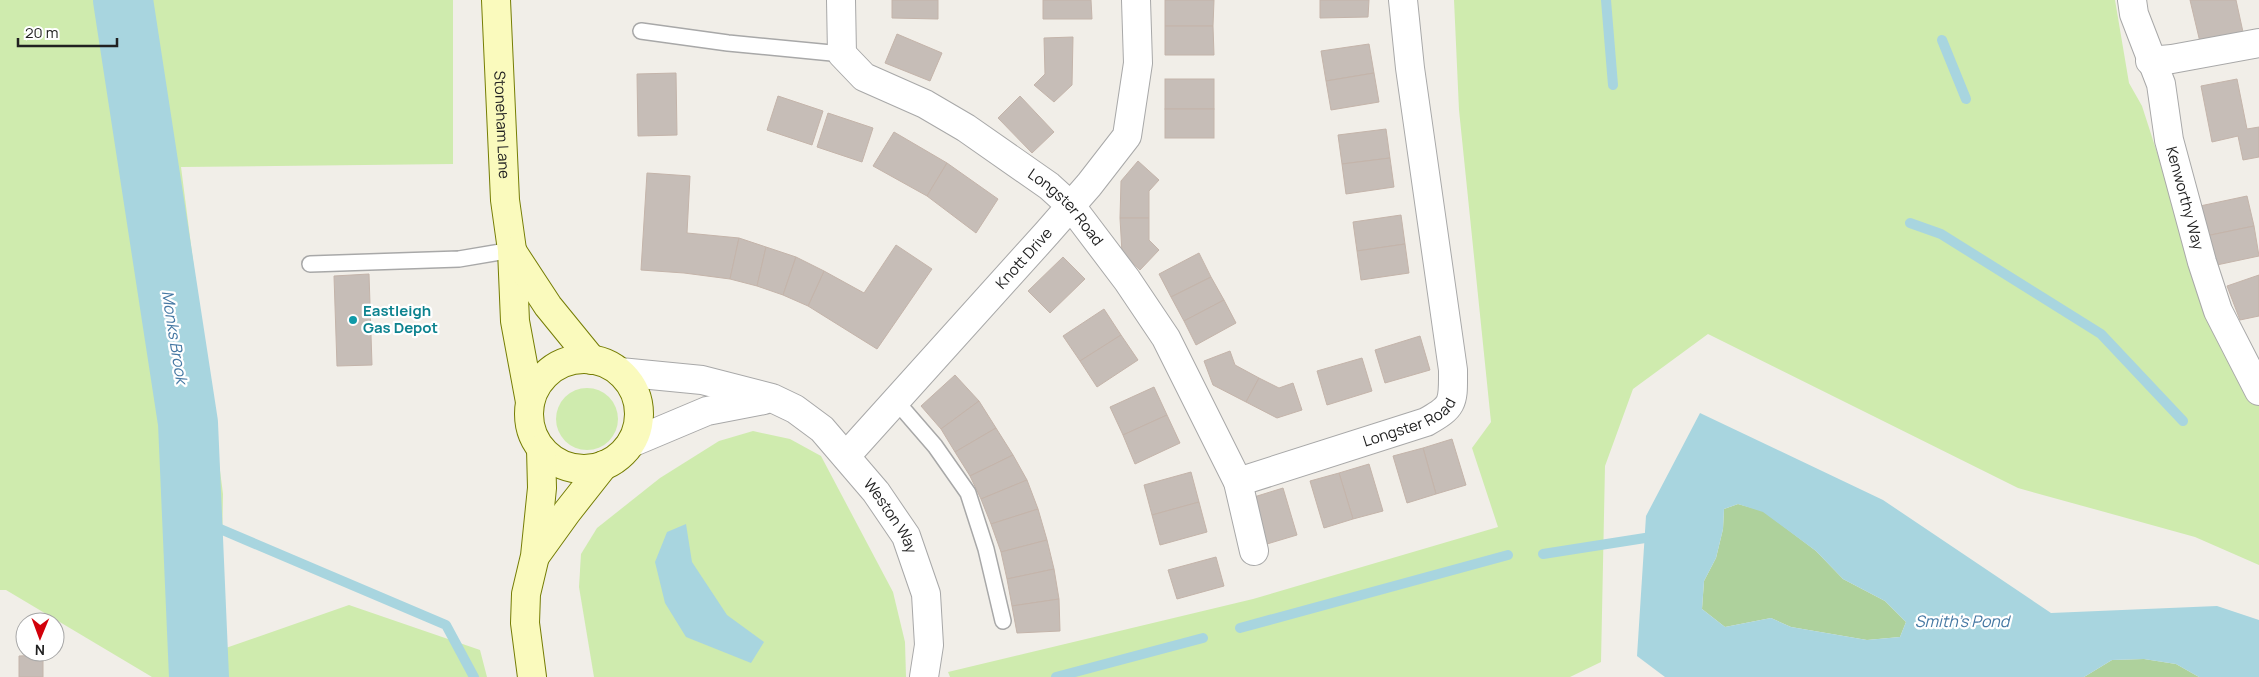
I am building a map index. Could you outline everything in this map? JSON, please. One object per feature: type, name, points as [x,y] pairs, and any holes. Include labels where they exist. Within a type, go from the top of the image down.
[{"type":"street","name":"Stoneham Lane","points":[[496,0],[504,200],[512,250],[515,321],[530,402]]},
{"type":"street","points":[[841,0],[842,54]]},
{"type":"street","name":"Knott Drive","points":[[846,456],[1071,206],[1127,136],[1138,63],[1136,0]]},
{"type":"street","name":"Longster Road","points":[[1238,482],[1426,422],[1446,410],[1452,397],[1453,370],[1410,68],[1403,0]]},
{"type":"street","name":"Kenworthy Way","points":[[2132,0],[2134,14],[2150,61],[2161,84],[2169,140],[2218,311],[2259,391]]},
{"type":"street","points":[[2150,61],[2172,59],[2259,43]]},
{"type":"street","name":"Longster Road","points":[[842,54],[864,77],[925,104],[966,128],[1049,186],[1071,206],[1127,280],[1166,338],[1238,482],[1254,551]]},
{"type":"street","name":"Stoneham Lane","points":[[512,250],[548,306],[592,360]]},
{"type":"street","points":[[578,359],[592,360],[607,364],[620,372],[630,384],[637,398],[639,413],[637,429],[631,443],[615,460],[591,469],[564,466],[552,459],[541,449],[530,427],[528,415],[530,402],[534,389],[552,368],[578,359]]},
{"type":"street","name":"Weston Way","points":[[620,372],[702,380],[772,398],[795,409],[822,429],[876,492],[906,536],[926,594],[929,646],[924,677]]},
{"type":"street","points":[[631,443],[707,411],[772,398]]},
{"type":"street","points":[[532,677],[525,623],[526,594],[535,556],[542,488],[541,449]]},
{"type":"street","points":[[535,556],[604,465]]},
{"type":"lane","points":[[641,31],[728,43],[842,54]]},
{"type":"lane","points":[[310,264],[459,259],[512,250]]},
{"type":"lane","points":[[896,401],[935,446],[968,493],[986,549],[1002,621]]},
{"type":"green space","points":[[0,0],[453,0],[453,164],[181,167],[223,494],[220,650],[175,677],[152,677],[65,625],[65,612],[43,612],[6,590],[0,590]]},
{"type":"green space","points":[[1454,0],[2115,0],[2129,83],[2142,106],[2202,292],[2259,406],[2259,565],[2195,537],[2018,488],[1708,334],[1633,389],[1605,466],[1601,662],[1570,677],[950,677],[948,672],[1253,599],[1498,527],[1472,448],[1491,422],[1459,110]]},
{"type":"green space","points":[[581,388],[593,388],[609,397],[616,407],[618,419],[616,431],[609,441],[593,450],[581,450],[570,445],[561,436],[556,425],[556,413],[561,402],[570,393]]},
{"type":"green space","points":[[753,431],[790,439],[821,456],[893,592],[905,642],[906,677],[594,677],[579,587],[581,554],[597,528],[660,478],[719,441]]},
{"type":"green space","points":[[1738,504],[1763,511],[1816,551],[1843,579],[1885,601],[1906,622],[1900,637],[1867,640],[1791,627],[1771,618],[1725,627],[1702,609],[1704,581],[1716,558],[1723,529],[1724,509]]},
{"type":"green space","points":[[349,605],[480,650],[487,677],[221,677],[220,650]]},
{"type":"green space","points":[[2144,659],[2176,664],[2199,677],[2084,677],[2112,660]]},
{"type":"water","name":"Smith's Pond","points":[[1700,413],[1883,500],[2051,613],[2217,606],[2259,620],[2259,677],[2199,677],[2176,664],[2144,659],[2112,660],[2084,677],[1665,677],[1637,656],[1646,516]],"holes":[[[1738,504],[1763,512],[1816,551],[1843,579],[1885,601],[1906,622],[1900,637],[1867,640],[1791,627],[1771,618],[1725,627],[1702,609],[1704,581],[1716,558],[1723,529],[1724,509]]]},
{"type":"water","points":[[686,524],[692,562],[727,615],[764,642],[751,663],[686,637],[665,603],[655,562],[667,532]]},
{"type":"building","points":[[892,0],[938,0],[938,19],[892,18]]},
{"type":"building","points":[[1043,0],[1091,0],[1092,19],[1043,19]]},
{"type":"building","points":[[1165,0],[1214,0],[1213,26],[1165,26]]},
{"type":"building","points":[[1320,0],[1369,0],[1368,17],[1320,18]]},
{"type":"building","points":[[2190,0],[2236,0],[2243,32],[2200,42]]},
{"type":"building","points":[[1165,26],[1213,26],[1214,55],[1165,55]]},
{"type":"building","points":[[897,34],[942,53],[930,81],[885,63]]},
{"type":"building","points":[[1073,37],[1072,85],[1054,102],[1034,85],[1045,74],[1044,38]]},
{"type":"building","points":[[1369,44],[1374,73],[1326,81],[1321,51]]},
{"type":"building","points":[[676,73],[677,135],[638,136],[637,74]]},
{"type":"building","points":[[1374,73],[1379,102],[1331,110],[1326,81]]},
{"type":"building","points":[[1165,79],[1214,79],[1214,109],[1165,109]]},
{"type":"building","points":[[2237,79],[2247,129],[2259,127],[2259,157],[2243,160],[2238,136],[2212,142],[2201,86]]},
{"type":"building","points":[[778,96],[823,111],[812,145],[767,130]]},
{"type":"building","points":[[1020,96],[1054,132],[1032,153],[998,118]]},
{"type":"building","points":[[1165,109],[1214,109],[1214,138],[1165,138]]},
{"type":"building","points":[[828,113],[873,128],[862,162],[817,147]]},
{"type":"building","points":[[1386,129],[1390,158],[1342,164],[1338,135]]},
{"type":"building","points":[[894,132],[947,163],[927,196],[873,166]]},
{"type":"building","points":[[1390,158],[1394,187],[1346,194],[1342,164]]},
{"type":"building","points":[[1138,161],[1159,180],[1149,191],[1149,218],[1120,218],[1121,181]]},
{"type":"building","points":[[947,163],[998,199],[976,233],[927,196]]},
{"type":"building","points":[[647,173],[690,176],[687,233],[739,238],[730,279],[641,270]]},
{"type":"building","points":[[2247,196],[2254,226],[2206,236],[2200,206]]},
{"type":"building","points":[[1401,215],[1405,244],[1357,251],[1353,222]]},
{"type":"building","points":[[1120,218],[1149,218],[1149,240],[1159,250],[1140,270],[1122,253]]},
{"type":"building","points":[[2254,226],[2259,256],[2212,266],[2206,236]]},
{"type":"building","points":[[739,238],[766,247],[757,286],[730,279]]},
{"type":"building","points":[[1405,244],[1409,273],[1361,280],[1357,251]]},
{"type":"building","points":[[896,245],[932,269],[877,349],[808,306],[824,271],[864,293]]},
{"type":"building","points":[[766,247],[796,257],[783,295],[757,286]]},
{"type":"building","points":[[1199,253],[1211,277],[1171,297],[1159,274]]},
{"type":"building","points":[[796,257],[824,271],[808,306],[783,295]]},
{"type":"building","points":[[1063,257],[1085,279],[1050,313],[1028,291]]},
{"type":"building","name":"Eastleigh Gas Depot","points":[[369,274],[372,365],[337,366],[334,276]]},
{"type":"building","points":[[2259,275],[2259,316],[2240,320],[2227,286]]},
{"type":"building","points":[[1211,277],[1224,300],[1184,321],[1171,297]]},
{"type":"building","points":[[1224,300],[1236,323],[1196,345],[1184,321]]},
{"type":"building","points":[[1104,309],[1121,335],[1080,361],[1063,336]]},
{"type":"building","points":[[1121,335],[1138,360],[1097,387],[1080,361]]},
{"type":"building","points":[[1420,336],[1430,370],[1385,383],[1375,350]]},
{"type":"building","points":[[1230,351],[1235,365],[1259,378],[1246,402],[1213,385],[1204,361]]},
{"type":"building","points":[[1362,358],[1372,391],[1327,405],[1317,371]]},
{"type":"building","points":[[955,375],[979,401],[941,429],[921,406]]},
{"type":"building","points":[[1259,378],[1279,388],[1293,383],[1302,410],[1277,418],[1246,402]]},
{"type":"building","points":[[1154,387],[1167,415],[1123,435],[1110,407]]},
{"type":"building","points":[[979,401],[996,428],[955,452],[941,429]]},
{"type":"building","points":[[1167,415],[1180,443],[1135,464],[1123,435]]},
{"type":"building","points":[[996,428],[1013,455],[970,476],[955,452]]},
{"type":"building","points":[[1452,439],[1466,485],[1436,494],[1423,448]]},
{"type":"building","points":[[1423,448],[1436,494],[1407,503],[1393,456]]},
{"type":"building","points":[[1013,455],[1027,480],[981,499],[970,476]]},
{"type":"building","points":[[1369,464],[1383,511],[1353,519],[1339,473]]},
{"type":"building","points":[[1191,472],[1199,502],[1152,515],[1144,485]]},
{"type":"building","points":[[1339,473],[1353,519],[1324,528],[1310,481]]},
{"type":"building","points":[[1027,480],[1038,509],[991,524],[981,499]]},
{"type":"building","points":[[1283,488],[1297,535],[1267,544],[1254,497]]},
{"type":"building","points":[[1199,502],[1207,532],[1160,545],[1152,515]]},
{"type":"building","points":[[1038,509],[1047,540],[1001,552],[991,524]]},
{"type":"building","points":[[1047,540],[1054,569],[1007,579],[1001,552]]},
{"type":"building","points":[[1216,557],[1224,586],[1177,599],[1168,570]]},
{"type":"building","points":[[1054,569],[1059,599],[1012,606],[1007,579]]},
{"type":"building","points":[[1059,599],[1060,631],[1017,633],[1012,606]]},
{"type":"building","points":[[19,662],[43,662],[43,677],[19,677]]},
{"type":"waterway","name":"Monks Brook","points":[[123,0],[188,423],[199,677]]},
{"type":"waterway","points":[[1606,0],[1613,85]]},
{"type":"waterway","points":[[1942,40],[1966,99]]},
{"type":"waterway","points":[[1910,223],[1941,234],[2101,334],[2183,421]]},
{"type":"waterway","points":[[192,517],[446,625],[474,677]]},
{"type":"waterway","points":[[1543,554],[1645,538]]},
{"type":"waterway","points":[[1240,628],[1508,555]]},
{"type":"waterway","points":[[1056,677],[1203,638]]},
{"type":"place","name":"Eastleigh Gas Depot","points":[[353,320]]}]
